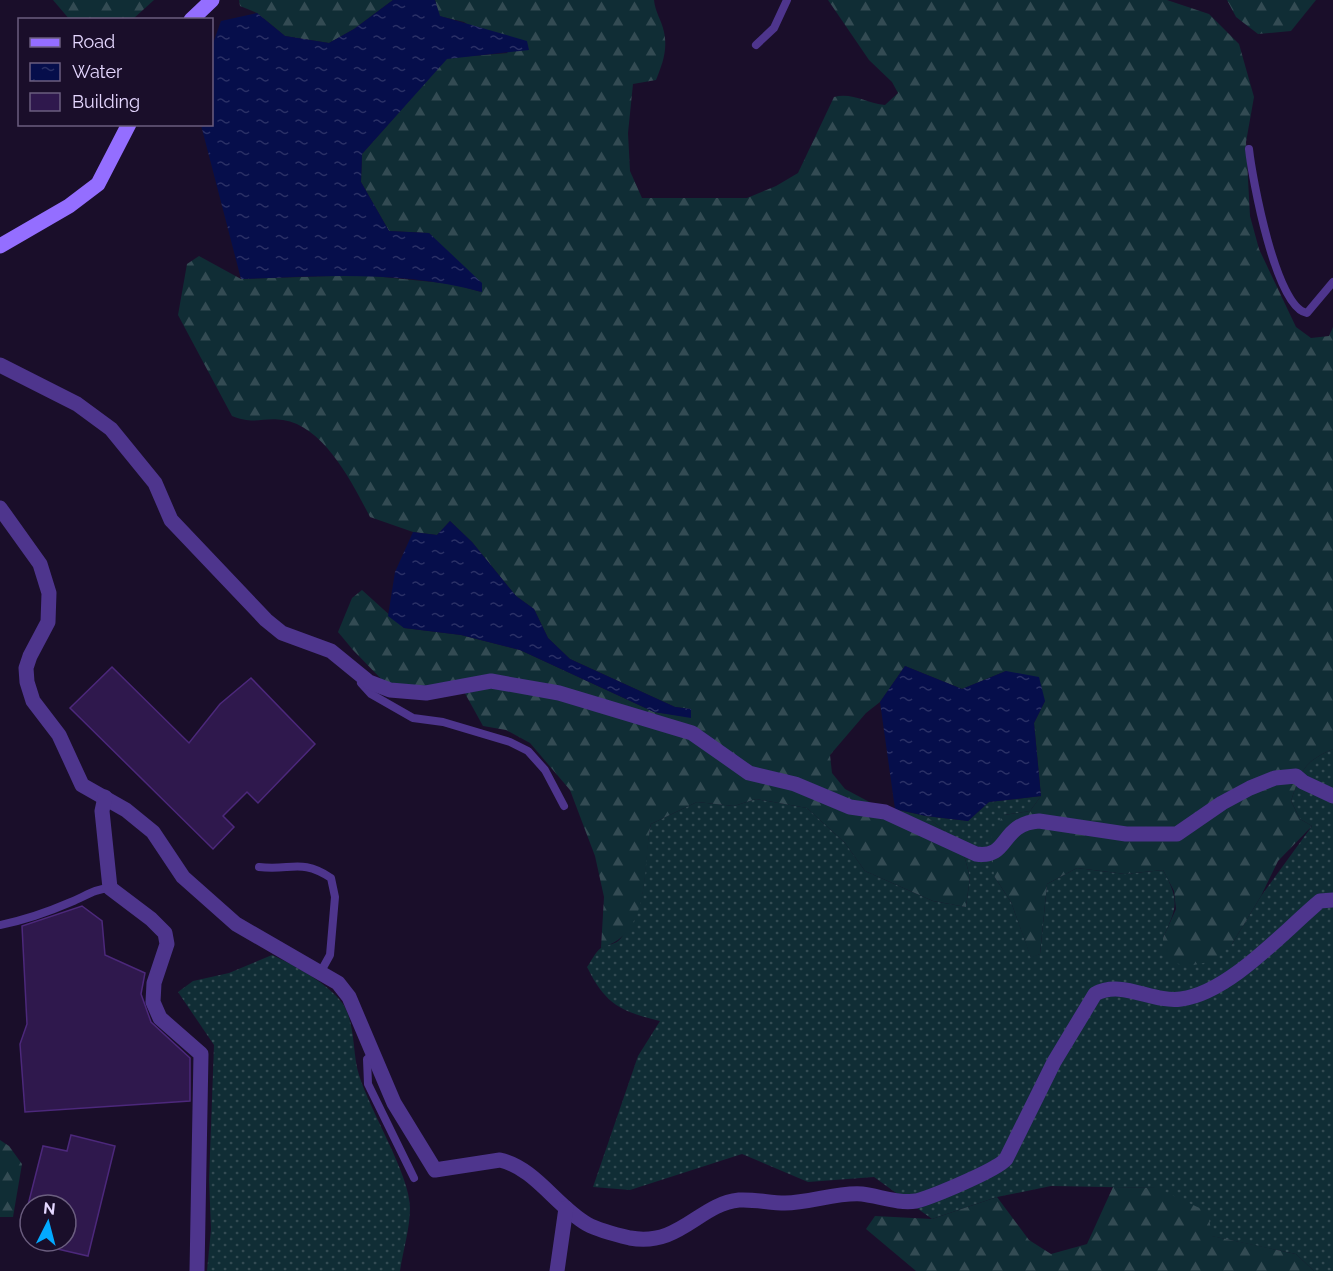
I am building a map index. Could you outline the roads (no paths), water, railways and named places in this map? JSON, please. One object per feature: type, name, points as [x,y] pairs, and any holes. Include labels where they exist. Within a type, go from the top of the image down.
[{"type":"street","points":[[193,18],[212,0]]},
{"type":"street","points":[[0,246],[69,206],[98,184],[128,126]]},
{"type":"street","points":[[0,364],[76,404],[111,429],[155,483],[171,520],[266,620],[282,633],[331,651],[369,682],[390,690],[426,693],[491,681],[559,693],[692,733],[749,773],[795,784],[850,807],[885,812],[976,854],[988,856],[999,849],[1013,829],[1026,822],[1039,821],[1126,834],[1177,834],[1222,803],[1275,778],[1296,776],[1303,782],[1333,796]]},
{"type":"street","points":[[0,508],[40,564],[49,593],[48,622],[26,668],[27,682],[33,701],[59,735],[82,785],[105,797],[153,832],[183,877],[236,924],[338,983],[349,998],[405,1123],[435,1170],[500,1160],[510,1162],[588,1225],[631,1238],[657,1239],[681,1230],[725,1204],[740,1200],[786,1203],[861,1194],[915,1201],[1002,1164],[1054,1062],[1095,994],[1105,988],[1116,988],[1179,1000],[1207,992],[1246,968],[1320,902],[1333,900]]},
{"type":"street","points":[[105,797],[102,811],[110,888],[151,919],[165,933],[167,944],[154,983],[153,1002],[160,1018],[201,1054],[197,1271]]},
{"type":"street","points":[[557,1271],[566,1208]]},
{"type":"lane","points":[[756,45],[774,28],[788,0]]},
{"type":"lane","points":[[1249,149],[1252,178],[1271,258],[1296,306],[1307,313],[1333,282]]},
{"type":"lane","points":[[362,675],[361,683],[371,694],[413,718],[452,725],[510,742],[528,751],[545,770],[564,806]]},
{"type":"lane","points":[[259,867],[276,870],[309,866],[331,878],[335,897],[330,955],[320,973]]},
{"type":"lane","points":[[0,925],[30,919],[74,901],[96,889],[110,888]]},
{"type":"lane","points":[[373,1055],[367,1059],[368,1084],[414,1178]]},
{"type":"water","points":[[393,0],[435,0],[440,16],[527,41],[529,50],[447,59],[362,154],[361,182],[389,231],[429,233],[482,283],[482,292],[422,280],[392,277],[241,279],[201,126],[213,126],[213,43],[221,21],[257,13],[285,36],[329,43],[354,29]]},
{"type":"water","points":[[450,521],[472,542],[516,596],[534,609],[548,638],[570,659],[675,707],[691,709],[691,718],[654,712],[520,650],[461,635],[404,628],[388,616],[395,572],[413,532],[437,535]]},
{"type":"water","points":[[905,666],[962,689],[1006,671],[1039,677],[1045,701],[1034,723],[1041,796],[989,802],[968,821],[926,816],[895,809],[880,702]]}]
